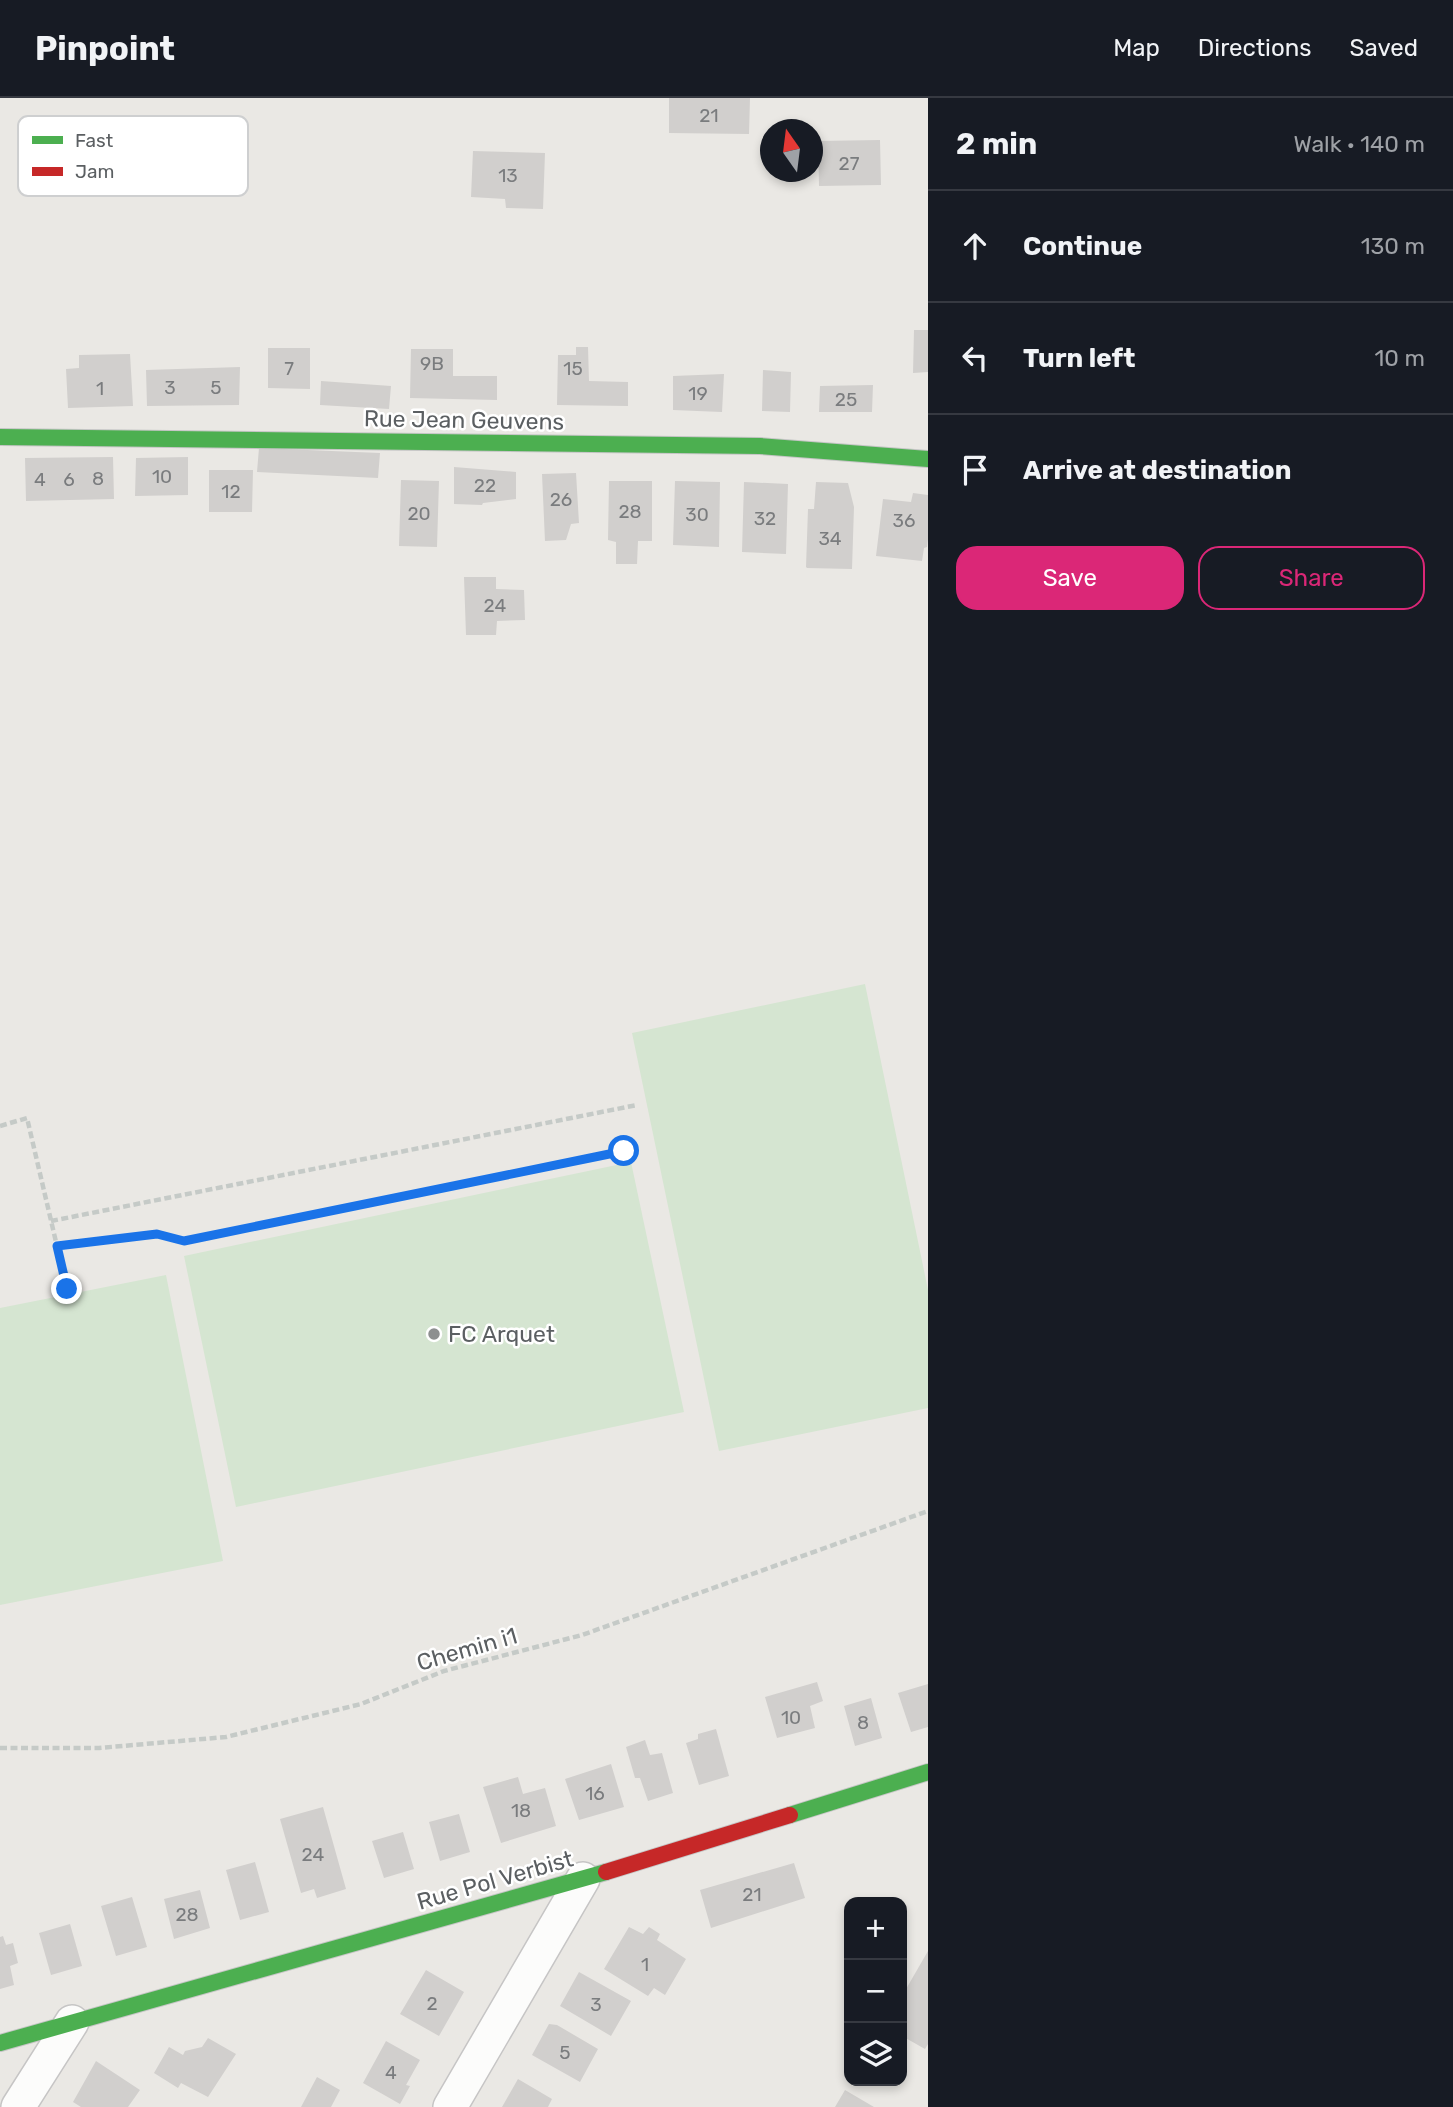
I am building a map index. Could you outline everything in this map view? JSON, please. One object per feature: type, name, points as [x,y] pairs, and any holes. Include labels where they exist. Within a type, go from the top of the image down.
[{"type":"street","name":"Rue Jean Geuvens","points":[[0,438],[760,446],[928,459]]},
{"type":"street","name":"Rue Pol Verbist","points":[[0,2043],[583,1879],[928,1772]]},
{"type":"street","points":[[450,2107],[583,1879]]},
{"type":"street","points":[[18,2107],[72,2022]]},
{"type":"path","points":[[51,1221],[637,1105]]},
{"type":"path","points":[[0,1126],[27,1118],[67,1289]]},
{"type":"path","points":[[57,1246],[157,1234],[184,1241],[624,1151]]},
{"type":"path","name":"Chemin i1","points":[[0,1748],[99,1748],[226,1737],[361,1704],[444,1671],[582,1635],[928,1511]]},
{"type":"green space","points":[[865,984],[928,1290],[928,1408],[719,1451],[632,1033]]},
{"type":"green space","name":"FC Arquet","points":[[631,1162],[684,1412],[236,1507],[184,1256]]},
{"type":"green space","points":[[166,1275],[223,1561],[0,1605],[0,1308]]},
{"type":"building","points":[[669,98],[750,98],[749,134],[669,133]]},
{"type":"building","points":[[880,140],[881,185],[819,186],[819,182],[823,182],[823,141]]},
{"type":"building","points":[[473,151],[545,153],[543,209],[506,208],[505,199],[471,197]]},
{"type":"building","points":[[914,330],[928,330],[928,372],[913,373]]},
{"type":"building","points":[[576,347],[588,347],[589,381],[628,382],[628,406],[557,405],[558,355],[576,355]]},
{"type":"building","points":[[268,348],[310,348],[310,389],[268,388]]},
{"type":"building","points":[[411,349],[453,349],[453,376],[497,376],[497,400],[410,398]]},
{"type":"building","points":[[130,354],[133,406],[68,408],[66,369],[79,368],[79,355]]},
{"type":"building","points":[[240,367],[239,405],[147,406],[146,370]]},
{"type":"building","points":[[763,370],[791,372],[790,412],[762,411]]},
{"type":"building","points":[[724,374],[722,412],[673,410],[673,376]]},
{"type":"building","points":[[321,381],[391,386],[389,409],[320,405]]},
{"type":"building","points":[[873,385],[872,412],[819,412],[820,386]]},
{"type":"building","points":[[259,448],[380,453],[378,478],[257,472]]},
{"type":"building","points":[[113,457],[114,499],[26,501],[25,458]]},
{"type":"building","points":[[188,457],[188,495],[135,496],[136,458]]},
{"type":"building","points":[[454,467],[516,472],[516,499],[482,505],[454,504]]},
{"type":"building","points":[[209,470],[253,470],[252,512],[209,512]]},
{"type":"building","points":[[576,473],[579,523],[571,524],[566,540],[545,541],[542,474]]},
{"type":"building","points":[[401,480],[439,481],[437,547],[399,546]]},
{"type":"building","points":[[609,481],[652,481],[652,541],[638,541],[637,564],[616,564],[616,542],[608,540]]},
{"type":"building","points":[[675,481],[720,482],[719,547],[673,545]]},
{"type":"building","points":[[744,482],[788,484],[786,554],[742,552]]},
{"type":"building","points":[[816,482],[848,483],[854,507],[852,569],[806,567],[808,509],[814,509]]},
{"type":"building","points":[[913,493],[928,495],[928,539],[922,561],[876,556],[883,499],[911,502]]},
{"type":"building","points":[[464,577],[496,577],[496,589],[524,590],[525,620],[497,621],[496,635],[466,635]]},
{"type":"building","points":[[817,1682],[823,1701],[810,1706],[815,1728],[777,1738],[765,1697]]},
{"type":"building","points":[[928,1684],[928,1727],[911,1732],[898,1693]]},
{"type":"building","points":[[871,1698],[882,1738],[855,1746],[844,1706]]},
{"type":"building","points":[[716,1729],[729,1776],[699,1785],[686,1743],[698,1739],[698,1734]]},
{"type":"building","points":[[645,1740],[650,1755],[662,1753],[673,1793],[648,1801],[640,1778],[635,1778],[626,1747]]},
{"type":"building","points":[[611,1764],[624,1807],[579,1820],[565,1779]]},
{"type":"building","points":[[518,1777],[523,1794],[545,1788],[556,1826],[501,1843],[483,1787]]},
{"type":"building","points":[[323,1807],[346,1889],[317,1898],[314,1889],[301,1893],[280,1819]]},
{"type":"building","points":[[459,1814],[470,1852],[440,1861],[429,1822]]},
{"type":"building","points":[[403,1832],[414,1869],[384,1878],[372,1841]]},
{"type":"building","points":[[255,1862],[269,1912],[240,1920],[226,1870]]},
{"type":"building","points":[[794,1863],[805,1898],[711,1928],[700,1890]]},
{"type":"building","points":[[200,1890],[210,1928],[174,1939],[164,1899]]},
{"type":"building","points":[[132,1897],[147,1947],[116,1956],[101,1906]]},
{"type":"building","points":[[70,1924],[82,1966],[51,1975],[39,1933]]},
{"type":"building","points":[[629,1927],[643,1934],[649,1927],[660,1934],[657,1940],[686,1959],[665,1995],[654,1988],[648,1996],[604,1969]]},
{"type":"building","points":[[3,1936],[6,1945],[13,1943],[18,1963],[10,1966],[14,1985],[0,1989],[0,1937]]},
{"type":"building","points":[[928,1951],[928,2044],[925,2049],[907,2039],[907,1987]]},
{"type":"building","points":[[426,1970],[464,1992],[439,2036],[400,2014]]},
{"type":"building","points":[[579,1972],[631,2001],[611,2036],[560,2006]]},
{"type":"building","points":[[549,2024],[557,2025],[598,2049],[580,2082],[532,2055]]},
{"type":"building","points":[[208,2038],[236,2054],[208,2097],[181,2083],[178,2088],[154,2073],[169,2047],[183,2055],[185,2051],[202,2047]]},
{"type":"building","points":[[386,2041],[420,2060],[406,2085],[410,2086],[400,2104],[363,2083]]},
{"type":"building","points":[[96,2061],[140,2090],[128,2107],[81,2107],[73,2102]]},
{"type":"building","points":[[317,2077],[340,2090],[331,2107],[301,2107]]},
{"type":"building","points":[[518,2079],[552,2099],[548,2107],[502,2107]]},
{"type":"building","points":[[845,2090],[874,2107],[835,2107]]},
{"type":"traffic: fast","points":[[0,437],[760,446],[928,459]]},
{"type":"traffic: fast","points":[[790,1815],[928,1772]]},
{"type":"traffic: fast","points":[[0,2043],[606,1872]]},
{"type":"traffic: jam","points":[[606,1872],[790,1815]]},
{"type":"place","name":"FC Arquet","points":[[434,1334]]},
{"type":"route","points":[[67,1289],[57,1246],[157,1234],[184,1241],[624,1151]]}]
